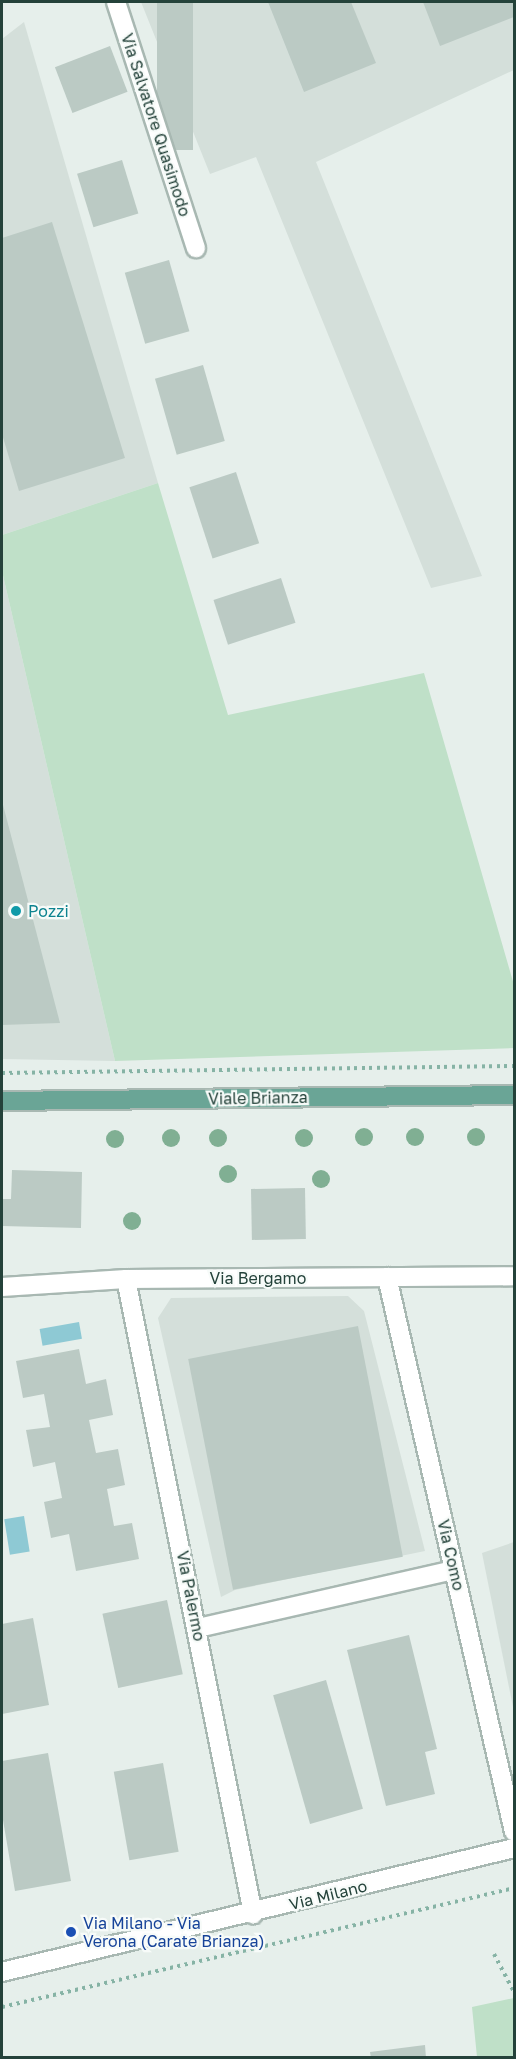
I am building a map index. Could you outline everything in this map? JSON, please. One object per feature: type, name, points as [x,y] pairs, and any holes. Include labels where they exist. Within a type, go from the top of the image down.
[{"type":"main road","name":"Viale Brianza","points":[[2,1101],[514,1095]]},
{"type":"street","name":"Via Salvatore Quasimodo","points":[[116,2],[196,248]]},
{"type":"street","name":"Via Bergamo","points":[[2,1287],[126,1279],[514,1276]]},
{"type":"street","name":"Via Como","points":[[387,1277],[514,1832]]},
{"type":"street","name":"Via Palermo","points":[[126,1279],[198,1628],[253,1914]]},
{"type":"street","points":[[198,1628],[454,1570]]},
{"type":"street","name":"Via Milano","points":[[2,1972],[253,1914],[514,1848]]},
{"type":"path","points":[[2,1073],[514,1066]]},
{"type":"path","points":[[2,2007],[514,1888]]},
{"type":"path","points":[[494,1954],[514,1992]]},
{"type":"shaded area","points":[[141,2],[514,2],[514,70],[316,162],[482,576],[431,588],[256,157],[210,174]]},
{"type":"shaded area","points":[[24,22],[158,483],[2,535],[2,39]]},
{"type":"shaded area","points":[[2,571],[115,1061],[2,1059]]},
{"type":"shaded area","points":[[348,1296],[364,1311],[425,1551],[235,1590],[221,1597],[158,1318],[171,1298]]},
{"type":"shaded area","points":[[514,1542],[514,1712],[482,1553]]},
{"type":"green space","points":[[158,483],[228,715],[424,673],[514,985],[514,1048],[115,1061],[2,571],[2,535]]},
{"type":"green space","points":[[514,1998],[514,2057],[477,2057],[472,2007]]},
{"type":"water","points":[[79,1322],[82,1339],[43,1346],[40,1329]]},
{"type":"water","points":[[24,1516],[30,1552],[10,1555],[4,1519]]},
{"type":"building","points":[[157,2],[193,2],[193,150],[157,150]]},
{"type":"building","points":[[268,2],[351,2],[376,63],[304,92]]},
{"type":"building","points":[[423,2],[514,2],[514,17],[440,46]]},
{"type":"building","points":[[110,46],[128,92],[72,113],[55,67]]},
{"type":"building","points":[[122,160],[138,214],[93,227],[77,174]]},
{"type":"building","points":[[52,222],[125,458],[19,491],[2,434],[2,238]]},
{"type":"building","points":[[169,260],[189,331],[145,344],[125,273]]},
{"type":"building","points":[[203,365],[225,441],[177,455],[155,379]]},
{"type":"building","points":[[236,472],[259,543],[213,558],[189,487]]},
{"type":"building","points":[[281,578],[296,623],[228,645],[213,600]]},
{"type":"building","name":"Pozzi","points":[[2,801],[60,1023],[2,1025]]},
{"type":"building","points":[[12,1170],[82,1172],[81,1228],[2,1226],[2,1199],[11,1199]]},
{"type":"building","points":[[305,1188],[306,1239],[252,1240],[251,1189]]},
{"type":"building","points":[[358,1326],[403,1557],[233,1590],[188,1359]]},
{"type":"building","points":[[79,1349],[86,1384],[106,1379],[113,1415],[89,1420],[96,1453],[118,1449],[125,1485],[107,1489],[114,1526],[132,1523],[139,1559],[76,1571],[69,1534],[51,1538],[44,1502],[62,1498],[55,1462],[33,1467],[26,1430],[50,1427],[44,1394],[23,1398],[16,1361]]},
{"type":"building","points":[[167,1600],[183,1674],[118,1688],[102,1614]]},
{"type":"building","points":[[33,1618],[49,1705],[2,1714],[2,1624]]},
{"type":"building","points":[[409,1635],[437,1749],[425,1752],[435,1794],[386,1806],[347,1650]]},
{"type":"building","points":[[326,1680],[363,1809],[310,1824],[273,1695]]},
{"type":"building","points":[[48,1753],[71,1881],[15,1891],[2,1814],[2,1761]]},
{"type":"building","points":[[163,1763],[179,1852],[129,1860],[114,1772]]},
{"type":"building","points":[[425,2045],[426,2058],[371,2058],[370,2052]]},
{"type":"place","name":"Pozzi","points":[[16,911]]},
{"type":"place","name":"Via Milano - Via Verona (Carate Brianza)","points":[[71,1932]]}]
